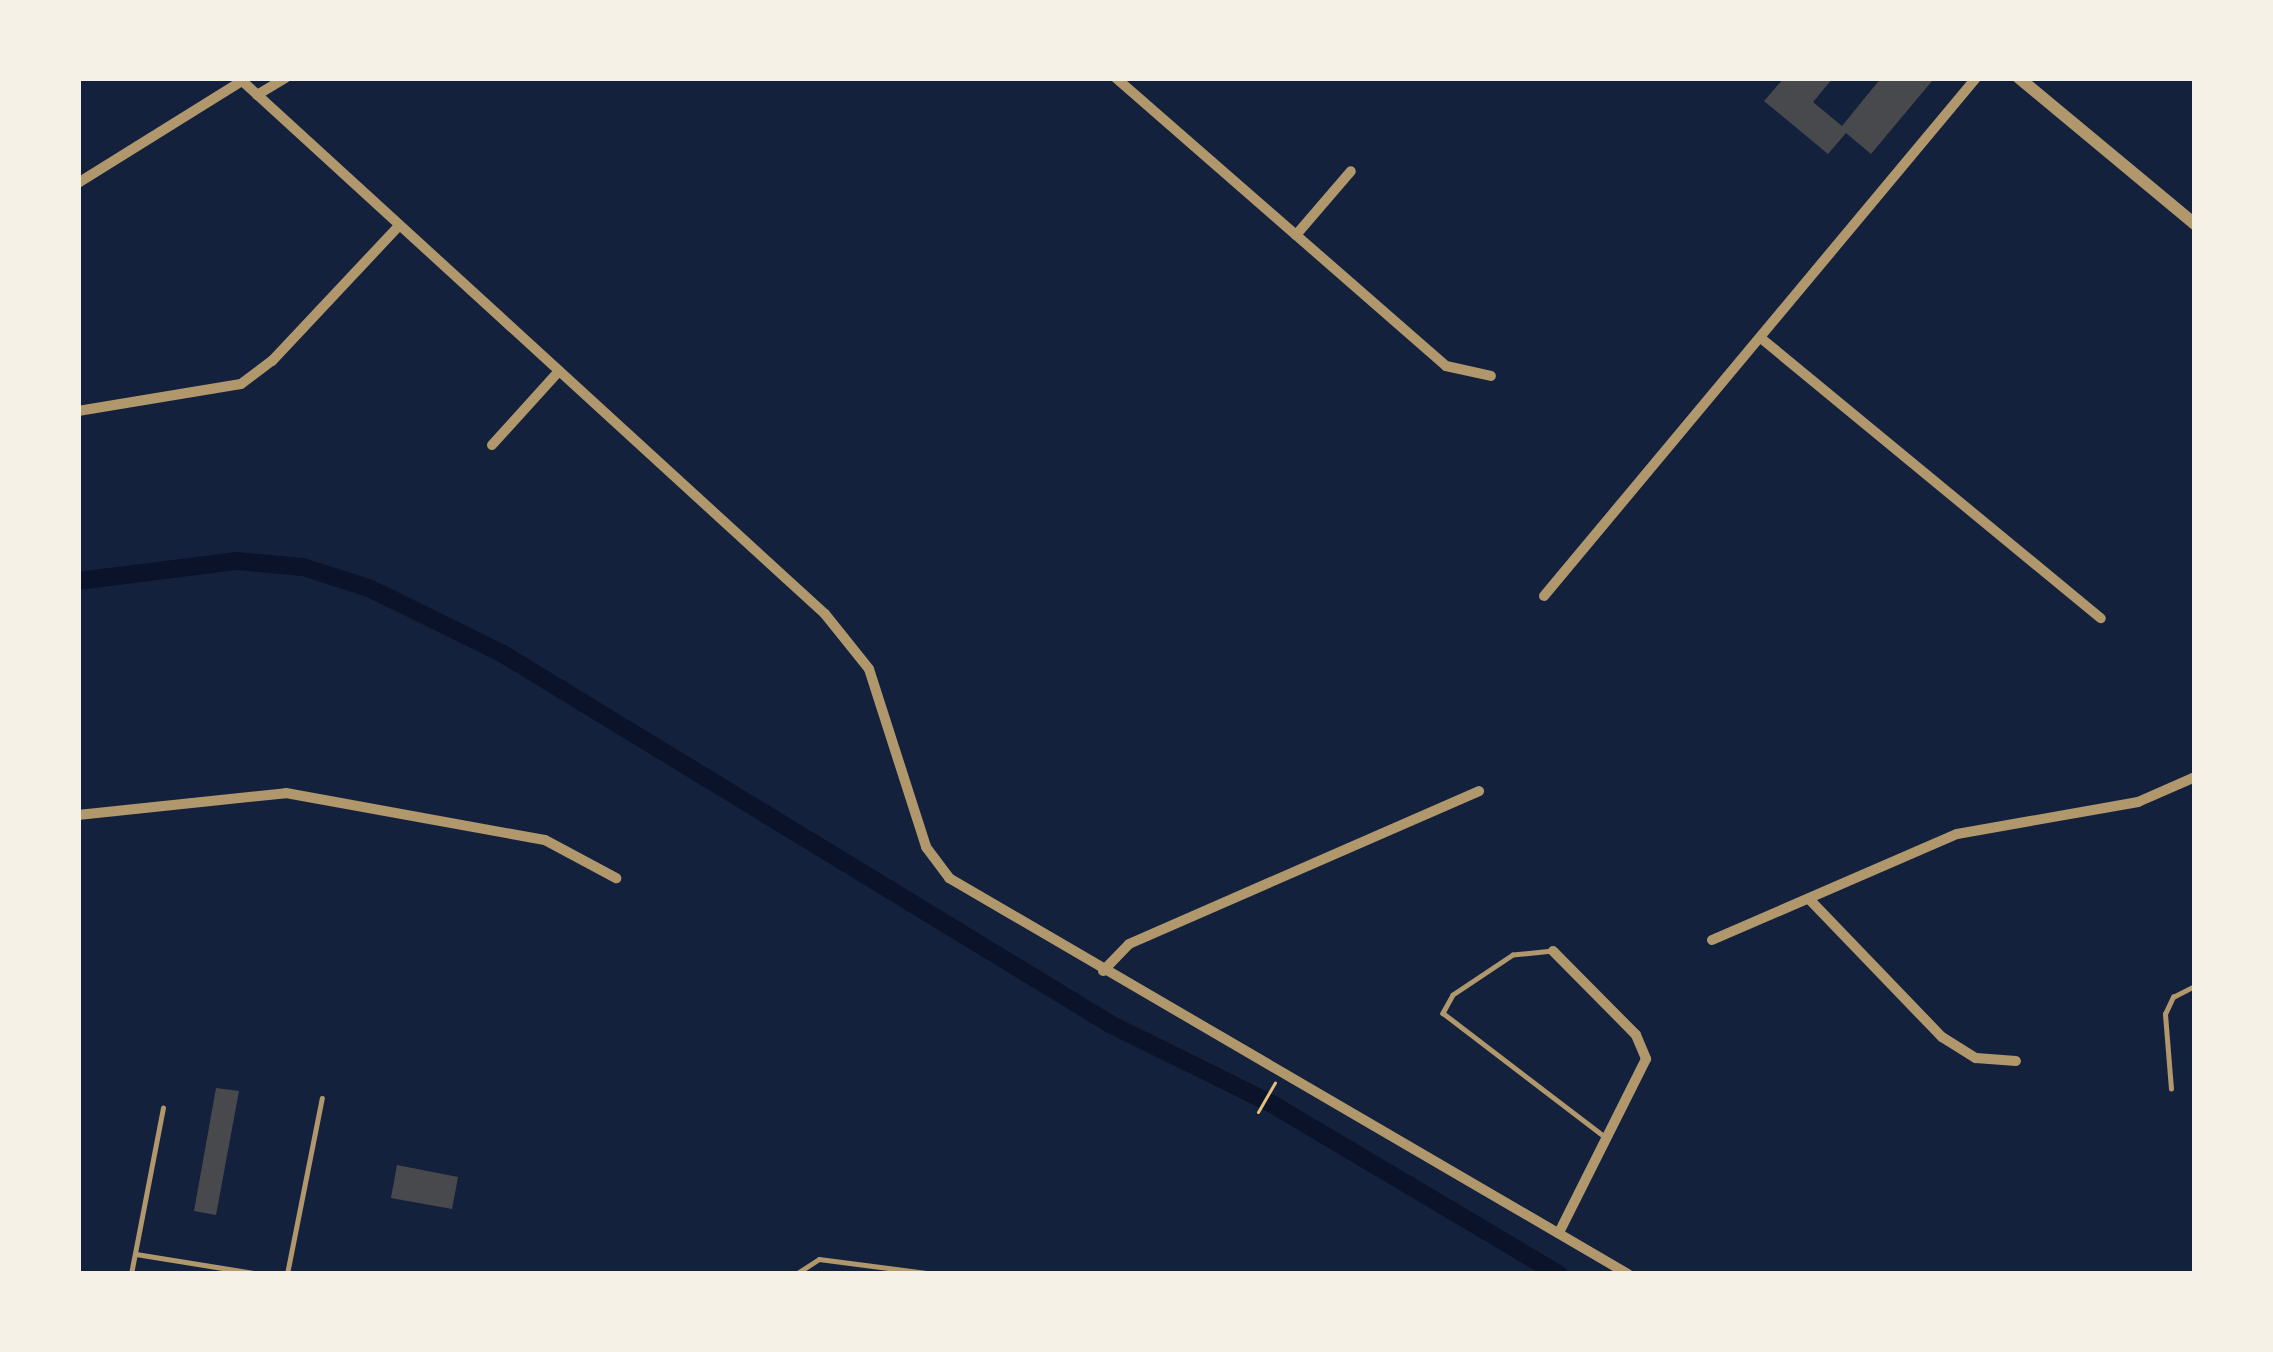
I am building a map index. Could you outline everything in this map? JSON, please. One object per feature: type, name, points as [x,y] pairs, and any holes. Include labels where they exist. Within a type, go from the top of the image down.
[{"type":"street","points":[[257,95],[285,78]]},
{"type":"street","points":[[1544,596],[1976,78]]},
{"type":"street","points":[[2019,78],[2195,224]]},
{"type":"street","points":[[1119,79],[1446,366],[1491,376]]},
{"type":"street","points":[[78,183],[241,80],[852,644],[883,701],[926,847],[949,878],[1628,1274]]},
{"type":"street","points":[[1296,236],[1351,171]]},
{"type":"street","points":[[78,411],[241,384],[272,361],[398,226]]},
{"type":"street","points":[[1762,339],[2101,618]]},
{"type":"street","points":[[492,445],[559,371]]},
{"type":"street","points":[[1712,940],[1957,834],[2138,802],[2195,777]]},
{"type":"street","points":[[1103,971],[1129,944],[1479,791]]},
{"type":"street","points":[[78,814],[286,793],[545,840],[616,878]]},
{"type":"street","points":[[1810,900],[1942,1037],[1976,1058],[2016,1060]]},
{"type":"street","points":[[1553,951],[1644,1052],[1641,1083],[1558,1233]]},
{"type":"lane","points":[[1553,951],[1513,955],[1453,995],[1443,1013],[1610,1140]]},
{"type":"lane","points":[[2171,1089],[2165,1014],[2173,997],[2195,986]]},
{"type":"lane","points":[[287,1274],[322,1098]]},
{"type":"lane","points":[[130,1274],[163,1108]]},
{"type":"lane","points":[[134,1254],[260,1274]]},
{"type":"lane","points":[[796,1274],[820,1259],[934,1274]]},
{"type":"path","points":[[1258,1112],[1273,1087]]},
{"type":"building","points":[[1784,78],[1833,78],[1813,102],[1842,126],[1881,78],[1932,81],[1871,154],[1846,133],[1828,154],[1764,101]]},
{"type":"building","points":[[216,1088],[239,1091],[216,1215],[194,1211]]},
{"type":"building","points":[[397,1165],[458,1177],[452,1209],[391,1198]]},
{"type":"waterway","points":[[78,581],[236,561],[303,567],[369,588],[503,654],[1110,1024],[1272,1104],[1558,1274]]}]
